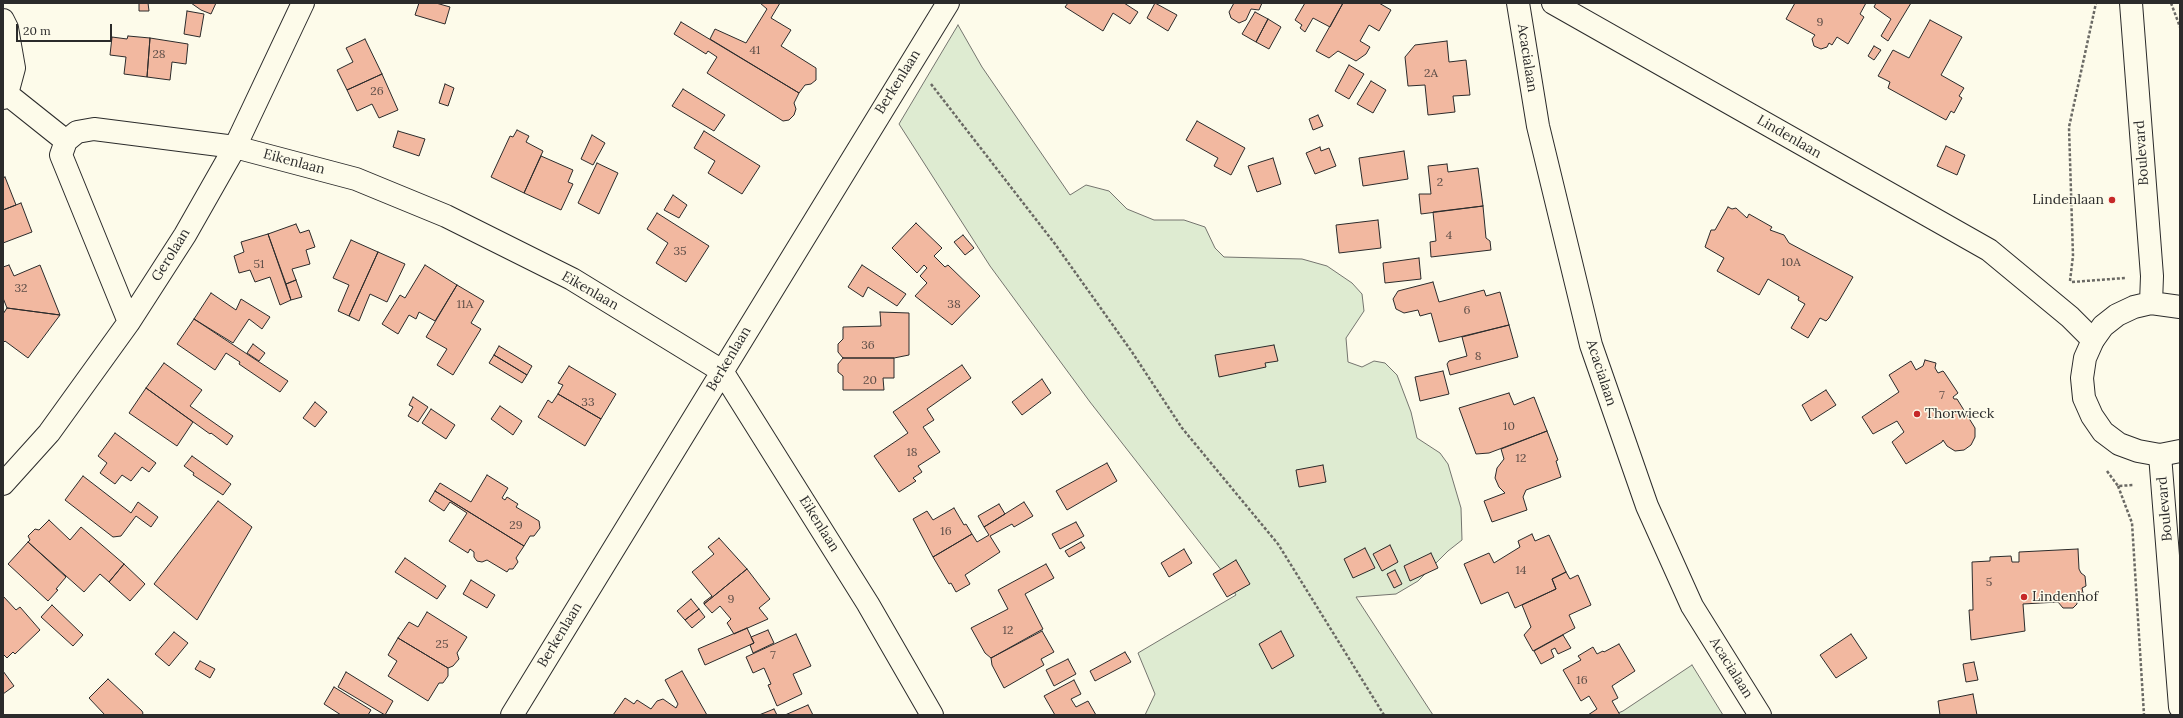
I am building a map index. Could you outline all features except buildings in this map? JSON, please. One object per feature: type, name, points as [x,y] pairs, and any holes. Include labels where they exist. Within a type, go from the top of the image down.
[{"type":"street","name":"Gerolaan","points":[[3,484],[49,433],[129,322],[184,235],[235,147],[303,3]]},
{"type":"street","name":"Berkenlaan","points":[[512,715],[912,59],[948,3]]},
{"type":"street","name":"Acacialaan","points":[[1518,3],[1538,126],[1591,345],[1647,506],[1692,606],[1760,715]]},
{"type":"street","name":"Lindenlaan","points":[[1553,3],[1989,250],[2070,317],[2093,340]]},
{"type":"street","name":"Boulevard","points":[[2130,3],[2152,276],[2151,303]]},
{"type":"street","points":[[3,20],[7,28],[14,68],[5,96],[66,141],[61,155],[64,167],[129,322]]},
{"type":"street","name":"Eikenlaan","points":[[66,141],[78,132],[94,129],[235,147],[356,179],[446,216],[572,279],[722,371],[868,604],[932,715]]},
{"type":"street","points":[[2170,453],[2138,452],[2119,444],[2103,432],[2092,416],[2084,398],[2082,378],[2085,358],[2093,340],[2104,326],[2118,315],[2134,307],[2151,303],[2180,307]]},
{"type":"street","name":"Boulevard","points":[[2170,453],[2180,707]]},
{"type":"path","points":[[2070,282],[2073,256],[2069,127],[2096,3]]},
{"type":"path","points":[[2171,3],[2180,27]]},
{"type":"path","points":[[912,59],[1055,244],[1132,352],[1182,428],[1278,544],[1384,715]]},
{"type":"path","points":[[2118,486],[2132,523],[2144,715]]},
{"type":"green space","points":[[958,25],[982,67],[1070,195],[1086,185],[1109,191],[1127,209],[1154,220],[1184,220],[1205,227],[1215,248],[1224,257],[1302,259],[1327,266],[1352,283],[1362,294],[1364,311],[1346,338],[1348,362],[1362,367],[1374,361],[1385,363],[1397,375],[1411,412],[1417,438],[1440,453],[1448,464],[1461,508],[1462,540],[1448,551],[1418,581],[1396,594],[1356,597],[1433,715],[1145,715],[1155,694],[1138,653],[1236,595],[1222,571],[1090,402],[990,266],[899,124]]},
{"type":"green space","points":[[1692,665],[1723,715],[1613,715],[1623,711]]},
{"type":"place","name":"Lindenlaan","points":[[2112,200]]},
{"type":"place","name":"Thorwieck","points":[[1917,414]]},
{"type":"place","name":"Lindenhof","points":[[2024,597]]}]
